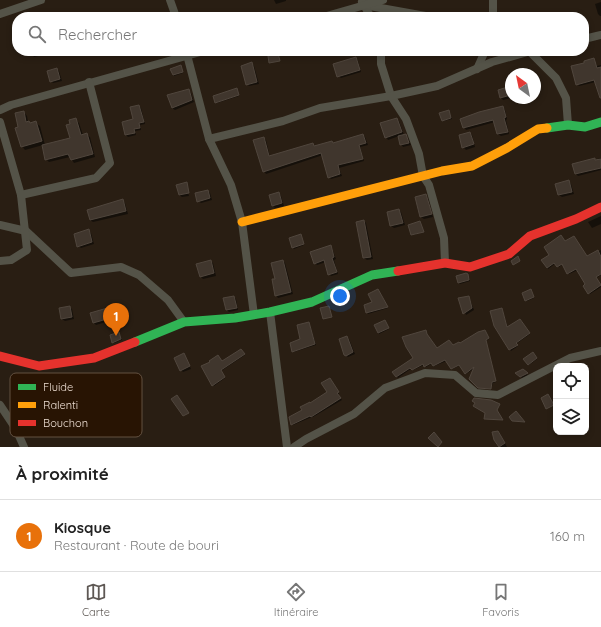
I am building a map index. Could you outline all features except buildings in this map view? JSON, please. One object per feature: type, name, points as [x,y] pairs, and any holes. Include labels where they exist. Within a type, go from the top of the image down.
[{"type":"street","points":[[0,14],[41,0]]},
{"type":"street","points":[[170,0],[174,12]]},
{"type":"street","points":[[336,12],[363,2],[383,0]]},
{"type":"street","points":[[493,0],[493,12]]},
{"type":"street","points":[[363,2],[368,12]]},
{"type":"street","points":[[363,2],[408,12]]},
{"type":"street","points":[[589,39],[601,35]]},
{"type":"street","points":[[0,110],[11,105],[177,56]]},
{"type":"street","points":[[188,56],[209,139],[231,185],[242,222],[254,315]]},
{"type":"street","points":[[381,56],[381,64],[391,96],[406,119],[419,154],[423,176],[429,185],[444,238],[445,264]]},
{"type":"street","points":[[477,69],[483,56]]},
{"type":"street","points":[[209,139],[283,121],[320,108],[391,96],[437,86],[492,62],[513,56]]},
{"type":"street","points":[[535,56],[556,78],[566,98],[568,125]]},
{"type":"street","points":[[21,195],[96,178],[110,163],[89,82]]},
{"type":"street","points":[[0,122],[21,195],[27,250],[11,260],[0,261]]},
{"type":"street","points":[[242,222],[423,176],[472,166],[507,148],[538,129],[568,125],[585,127],[601,122]]},
{"type":"street","points":[[0,356],[39,366],[94,358],[184,322],[235,318],[270,312],[312,302],[372,275],[445,264],[470,267],[509,254],[530,236],[576,219],[601,206]]},
{"type":"street","points":[[0,225],[26,231],[71,273],[121,267],[139,275],[168,300],[184,322]]},
{"type":"street","points":[[270,312],[287,447]]},
{"type":"street","points":[[294,447],[306,439],[354,414],[385,388],[425,373],[455,375],[476,393],[498,395],[570,358],[601,351]]},
{"type":"street","points":[[0,405],[10,420]]},
{"type":"street","points":[[20,437],[24,447]]},
{"type":"traffic: fast","points":[[547,128],[568,125],[585,127],[601,122]]},
{"type":"traffic: fast","points":[[135,342],[184,322],[235,318],[270,312],[312,302],[372,275],[398,271]]},
{"type":"traffic: slow","points":[[242,222],[442,171],[472,166],[507,148],[538,129],[547,128]]},
{"type":"traffic: jam","points":[[398,271],[445,263],[470,267],[509,254],[530,236],[576,219],[601,207]]},
{"type":"traffic: jam","points":[[0,356],[39,366],[94,358],[135,342]]},
{"type":"place","name":"Kiosque","points":[[116,336]]}]
